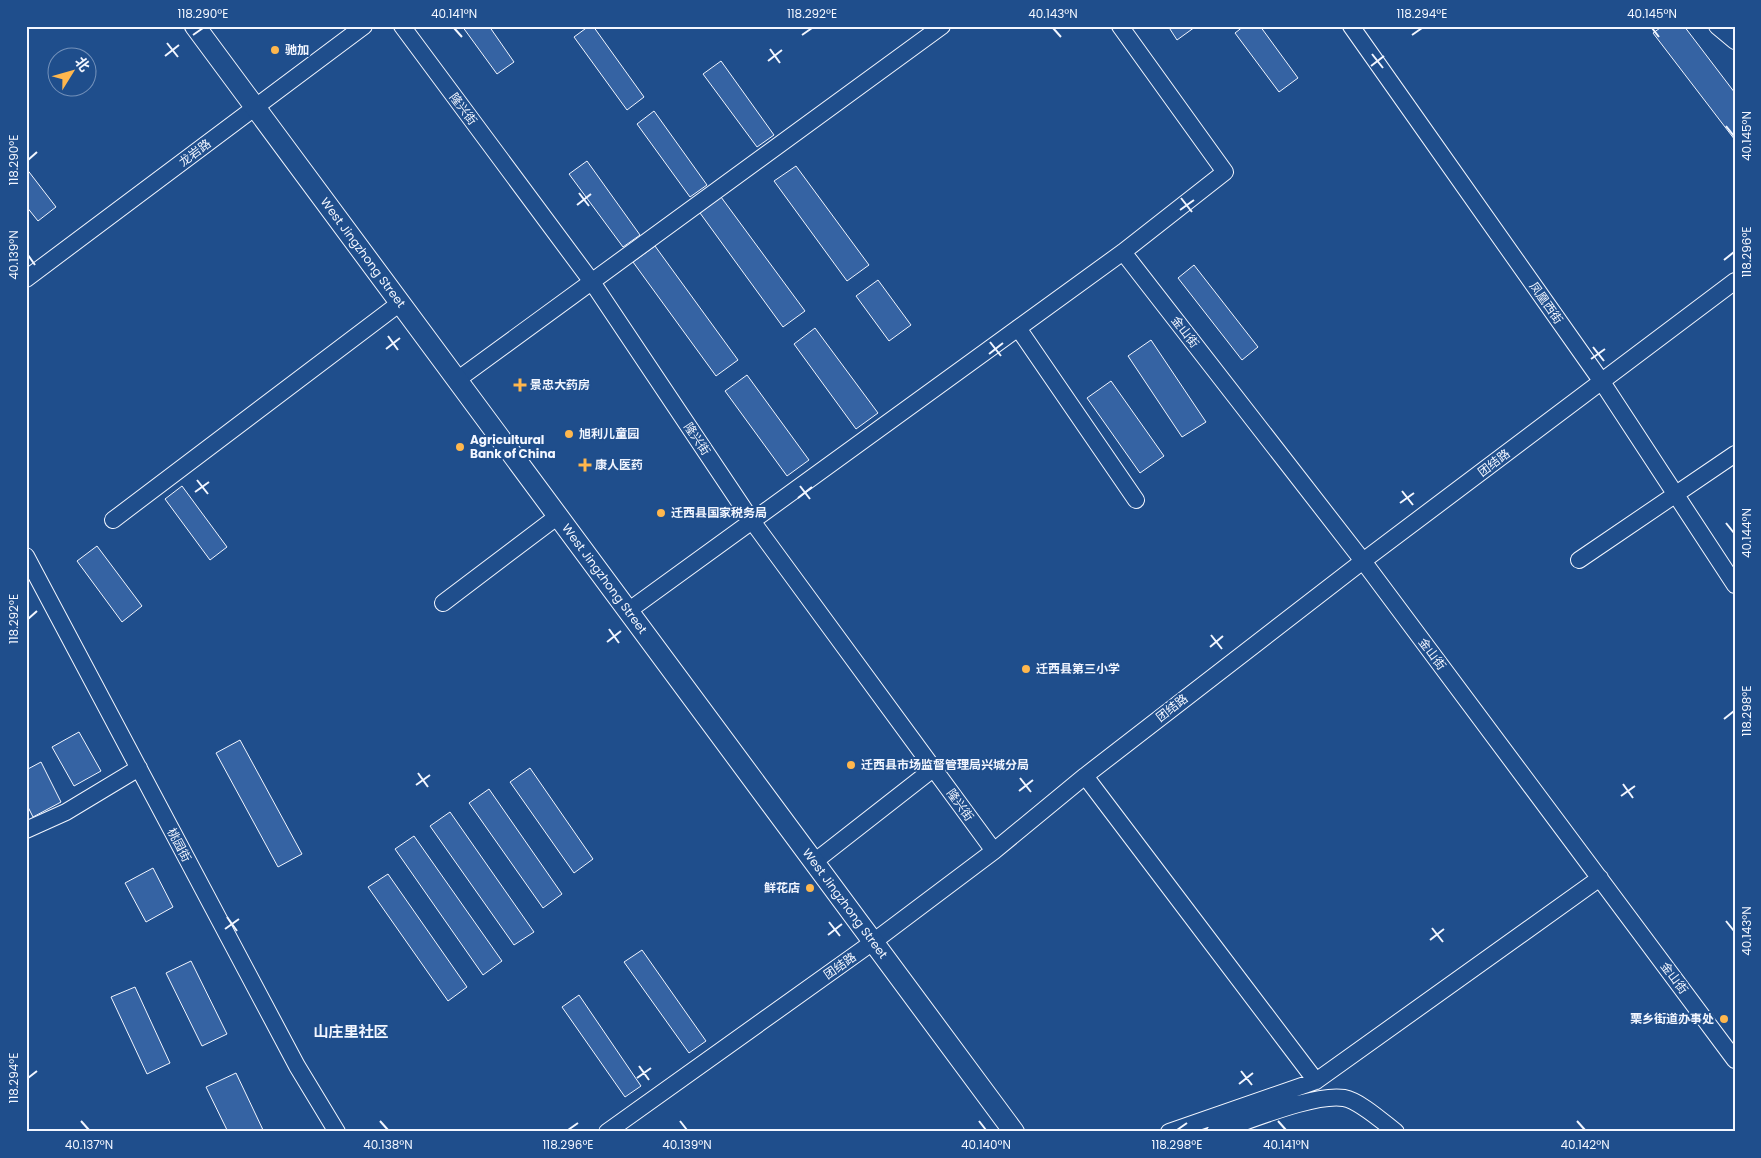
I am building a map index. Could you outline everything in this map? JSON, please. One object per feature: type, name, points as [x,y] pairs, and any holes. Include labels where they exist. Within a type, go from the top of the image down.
[{"type":"main road","name":"West Jingzhong Street","points":[[194,26],[1014,1132]]},
{"type":"street","name":"龙岩路","points":[[26,279],[364,26]]},
{"type":"street","name":"隆兴街","points":[[402,26],[592,282],[752,521],[994,851]]},
{"type":"street","points":[[457,380],[942,26]]},
{"type":"street","points":[[628,611],[1123,252],[1225,172],[1120,26]]},
{"type":"street","name":"凤凰西街","points":[[1351,26],[1602,382],[1735,585]]},
{"type":"street","points":[[1717,26],[1735,41]]},
{"type":"street","name":"金山街","points":[[1123,252],[1363,561],[1735,1060]]},
{"type":"street","name":"团结路","points":[[607,1132],[874,942],[994,851],[1084,776],[1363,561],[1735,281]]},
{"type":"street","points":[[113,520],[400,303]]},
{"type":"street","points":[[1018,328],[1136,500]]},
{"type":"street","points":[[1579,560],[1735,454]]},
{"type":"street","points":[[443,603],[558,516]]},
{"type":"street","name":"桃园街","points":[[26,556],[297,1066],[337,1132]]},
{"type":"street","points":[[26,830],[66,812],[139,768]]},
{"type":"street","points":[[814,862],[933,769]]},
{"type":"street","points":[[1084,776],[1316,1081]]},
{"type":"street","points":[[1169,1132],[1316,1081],[1600,878]]},
{"type":"street","points":[[1215,1132],[1312,1099],[1345,1098],[1373,1114],[1396,1132]]},
{"type":"building","points":[[462,26],[489,26],[514,62],[497,74]]},
{"type":"building","points":[[589,26],[593,26],[644,97],[627,110],[574,37]]},
{"type":"building","points":[[1168,26],[1195,26],[1195,27],[1177,40]]},
{"type":"building","points":[[1244,26],[1260,26],[1298,78],[1279,92],[1235,33]]},
{"type":"building","points":[[1663,26],[1684,26],[1735,93],[1735,140],[1653,33]]},
{"type":"building","points":[[721,61],[774,135],[757,147],[703,74]]},
{"type":"building","points":[[654,111],[707,185],[690,197],[637,124]]},
{"type":"building","points":[[587,161],[640,235],[623,247],[569,174]]},
{"type":"building","points":[[796,166],[869,265],[847,281],[774,181]]},
{"type":"building","points":[[26,168],[56,207],[38,221],[26,206]]},
{"type":"building","points":[[721,197],[805,311],[783,327],[700,213]]},
{"type":"building","points":[[655,246],[738,360],[716,376],[633,262]]},
{"type":"building","points":[[1194,265],[1258,347],[1242,360],[1178,278]]},
{"type":"building","points":[[878,280],[911,325],[889,341],[856,296]]},
{"type":"building","points":[[815,328],[878,413],[856,429],[794,344]]},
{"type":"building","points":[[1151,340],[1206,422],[1182,437],[1128,356]]},
{"type":"building","points":[[747,375],[809,460],[787,476],[725,391]]},
{"type":"building","points":[[1111,381],[1164,456],[1140,473],[1087,398]]},
{"type":"building","points":[[182,486],[227,547],[210,560],[165,499]]},
{"type":"building","points":[[97,546],[142,606],[122,622],[77,561]]},
{"type":"building","points":[[79,732],[101,771],[74,786],[52,747]]},
{"type":"building","points":[[240,740],[302,854],[278,867],[216,753]]},
{"type":"building","points":[[41,762],[61,802],[33,817],[26,803],[26,770]]},
{"type":"building","points":[[530,768],[593,859],[574,873],[510,782]]},
{"type":"building","points":[[489,789],[562,894],[543,908],[469,803]]},
{"type":"building","points":[[450,812],[534,932],[514,945],[430,826]]},
{"type":"building","points":[[414,836],[502,961],[483,975],[395,849]]},
{"type":"building","points":[[153,868],[173,907],[146,922],[125,883]]},
{"type":"building","points":[[388,874],[467,987],[448,1001],[368,887]]},
{"type":"building","points":[[642,950],[706,1041],[689,1053],[624,962]]},
{"type":"building","points":[[191,961],[227,1034],[202,1046],[166,973]]},
{"type":"building","points":[[135,987],[170,1063],[147,1074],[111,997]]},
{"type":"building","points":[[579,995],[641,1086],[625,1097],[562,1007]]},
{"type":"building","points":[[236,1073],[264,1132],[228,1132],[206,1087]]},
{"type":"place","name":"驰加","points":[[275,50]]},
{"type":"place","name":"景忠大药房","points":[[520,385]]},
{"type":"place","name":"旭利儿童园","points":[[569,434]]},
{"type":"place","name":"Agricultural Bank of China","points":[[460,447]]},
{"type":"place","name":"康人医药","points":[[585,465]]},
{"type":"place","name":"迁西县国家税务局","points":[[661,513]]},
{"type":"place","name":"迁西县第三小学","points":[[1026,669]]},
{"type":"place","name":"迁西县市场监督管理局兴城分局","points":[[851,765]]},
{"type":"place","name":"鲜花店","points":[[810,888]]},
{"type":"place","name":"栗乡街道办事处","points":[[1724,1019]]},
{"type":"district","name":"山庄里社区","points":[[351,1032]]}]
